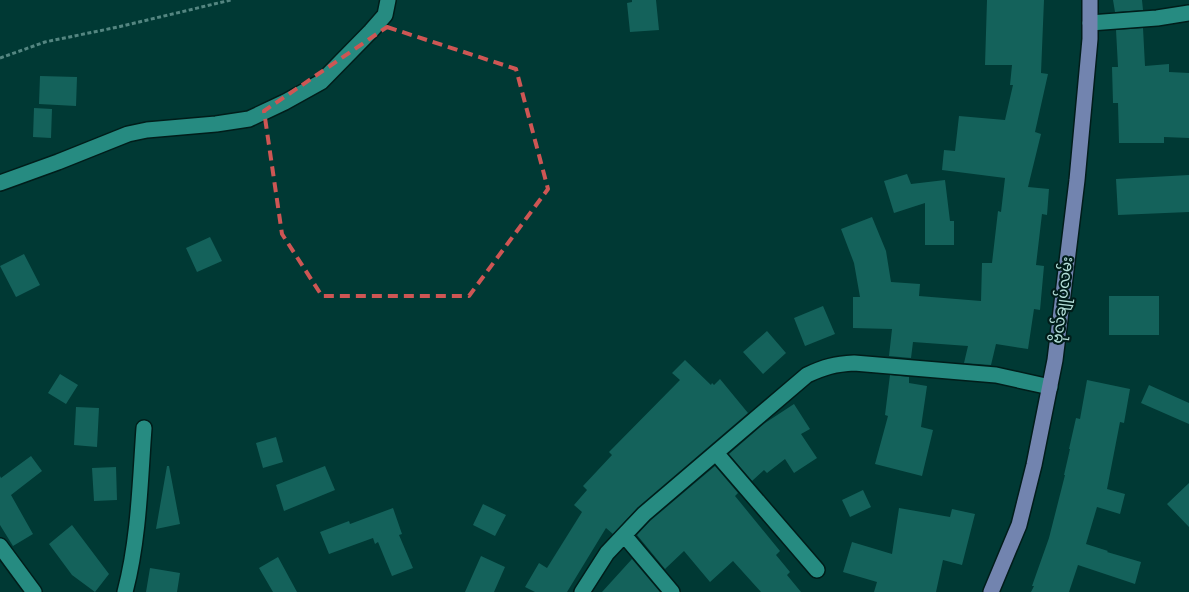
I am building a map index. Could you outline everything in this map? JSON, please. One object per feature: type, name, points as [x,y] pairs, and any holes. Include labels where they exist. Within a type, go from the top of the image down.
[{"type":"main road","name":"ဗိုလ်‌ချုပ်‌လမ်း","points":[[990,592],[1018,525],[1034,465],[1055,360],[1087,79],[1090,0]]},
{"type":"street","points":[[0,183],[128,134],[147,130],[249,119],[321,82],[386,15],[388,0]]},
{"type":"street","points":[[1090,22],[1157,18],[1189,13]]},
{"type":"street","points":[[582,592],[607,553],[644,514],[807,375],[822,368],[854,362],[996,375],[1050,386]]},
{"type":"street","points":[[125,592],[130,573],[136,529],[144,428]]},
{"type":"street","points":[[716,452],[816,570]]},
{"type":"street","points":[[624,535],[672,592]]},
{"type":"street","points":[[0,546],[34,592]]},
{"type":"path","points":[[0,58],[45,42],[231,0]]},
{"type":"highlighted area","points":[[387,27],[516,69],[548,189],[469,296],[322,296],[282,234],[264,111]]},
{"type":"building","points":[[632,0],[656,0],[659,30],[630,32],[627,3],[632,2]]},
{"type":"building","points":[[987,0],[1044,0],[1041,73],[1048,74],[1035,132],[1041,134],[1028,187],[1049,189],[1047,215],[1042,214],[1036,265],[1044,266],[1040,310],[1034,309],[1028,349],[996,344],[991,365],[964,363],[968,346],[913,342],[911,358],[889,356],[892,329],[853,328],[853,297],[860,297],[854,263],[841,229],[872,217],[886,251],[891,282],[920,284],[919,296],[981,301],[982,263],[992,263],[998,211],[1001,212],[1005,178],[942,170],[944,150],[955,151],[959,116],[1005,120],[1013,85],[1010,85],[1012,65],[985,65]]},
{"type":"building","points":[[1113,0],[1142,0],[1143,10],[1115,12]]},
{"type":"building","points":[[1143,28],[1145,66],[1169,64],[1169,72],[1189,73],[1189,138],[1164,137],[1164,143],[1119,143],[1118,103],[1113,103],[1112,67],[1118,67],[1116,30]]},
{"type":"building","points":[[40,76],[77,77],[76,106],[39,104]]},
{"type":"building","points":[[34,108],[52,109],[51,138],[33,137]]},
{"type":"building","points":[[907,174],[911,184],[945,180],[950,221],[954,221],[954,245],[925,245],[925,203],[894,213],[884,181]]},
{"type":"building","points":[[1189,175],[1189,212],[1118,215],[1116,179]]},
{"type":"building","points":[[210,237],[222,261],[197,272],[186,248]]},
{"type":"building","points":[[24,254],[40,285],[16,297],[0,266]]},
{"type":"building","points":[[1109,296],[1159,296],[1159,335],[1109,335]]},
{"type":"building","points":[[823,306],[835,334],[805,346],[794,318]]},
{"type":"building","points":[[767,331],[786,353],[763,374],[743,352]]},
{"type":"building","points":[[685,360],[711,385],[712,383],[714,385],[720,379],[748,413],[638,507],[613,534],[606,528],[567,592],[535,592],[525,587],[539,563],[547,568],[582,512],[574,505],[587,490],[583,486],[612,455],[609,452],[680,380],[672,373]]},
{"type":"building","points":[[60,374],[78,385],[66,404],[48,393]]},
{"type":"building","points":[[890,375],[909,377],[909,383],[927,386],[921,427],[933,430],[922,476],[875,464],[888,416],[885,415]]},
{"type":"building","points":[[1087,380],[1130,389],[1124,423],[1120,422],[1107,489],[1125,494],[1120,514],[1097,507],[1086,544],[1141,562],[1135,584],[1078,565],[1069,592],[1031,592],[1049,538],[1065,475],[1076,418],[1080,419]]},
{"type":"building","points":[[1149,385],[1189,403],[1189,424],[1141,403]]},
{"type":"building","points":[[794,404],[810,429],[801,434],[817,458],[794,473],[785,459],[767,473],[764,470],[752,481],[729,454],[765,423]]},
{"type":"building","points":[[76,407],[99,408],[97,447],[74,445]]},
{"type":"building","points":[[276,437],[283,462],[263,468],[256,443]]},
{"type":"building","points":[[31,456],[42,471],[11,495],[33,534],[13,546],[0,525],[0,476],[1,478]]},
{"type":"building","points":[[167,466],[169,466],[180,524],[156,529]]},
{"type":"building","points":[[325,466],[335,490],[284,511],[276,485]]},
{"type":"building","points":[[715,466],[738,493],[735,496],[780,551],[776,555],[790,572],[787,575],[801,592],[761,592],[733,561],[710,582],[684,551],[665,569],[637,535],[650,521]]},
{"type":"building","points":[[116,467],[117,500],[94,501],[92,468]]},
{"type":"building","points":[[1189,483],[1189,527],[1167,504]]},
{"type":"building","points":[[863,490],[871,507],[850,517],[842,500]]},
{"type":"building","points":[[483,504],[506,515],[495,536],[473,525]]},
{"type":"building","points":[[393,508],[402,534],[399,535],[413,568],[392,576],[378,542],[375,544],[373,538],[329,554],[320,532],[349,521],[350,524]]},
{"type":"building","points":[[899,508],[950,517],[952,509],[975,514],[962,565],[943,560],[936,592],[874,592],[877,582],[843,572],[852,542],[892,554]]},
{"type":"building","points":[[72,525],[109,574],[95,592],[72,575],[49,544]]},
{"type":"building","points":[[481,556],[505,567],[494,592],[465,592]]},
{"type":"building","points":[[278,557],[297,592],[273,592],[259,568]]},
{"type":"building","points":[[632,559],[660,592],[602,592]]},
{"type":"building","points":[[150,568],[180,573],[177,592],[146,592]]}]
